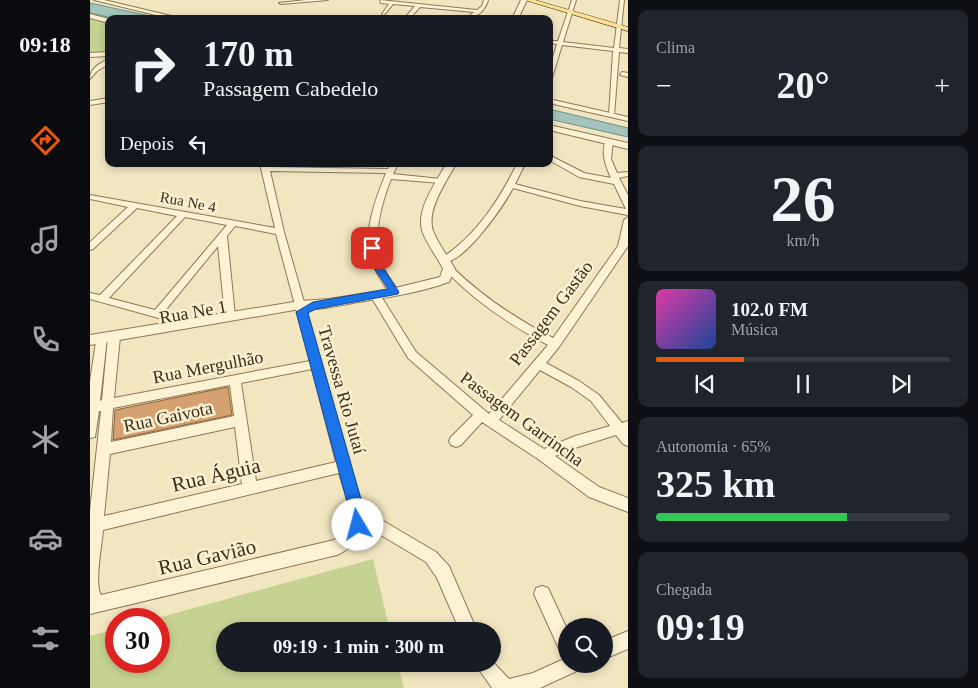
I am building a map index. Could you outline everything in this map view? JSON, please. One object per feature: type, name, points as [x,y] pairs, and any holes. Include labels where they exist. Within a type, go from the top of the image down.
[{"type":"main road","points":[[528,0],[628,29]]},
{"type":"street","points":[[97,0],[163,15]]},
{"type":"street","points":[[281,3],[326,0]]},
{"type":"street","points":[[410,15],[421,5],[431,0]]},
{"type":"street","points":[[473,15],[484,7],[486,1],[477,0]]},
{"type":"street","points":[[517,15],[524,0]]},
{"type":"street","points":[[553,66],[574,0]]},
{"type":"street","points":[[612,115],[616,50],[622,0]]},
{"type":"street","points":[[382,1],[476,12]]},
{"type":"street","points":[[384,14],[392,3]]},
{"type":"street","points":[[90,16],[105,20]]},
{"type":"street","points":[[553,43],[628,51]]},
{"type":"street","points":[[90,55],[105,54]]},
{"type":"street","points":[[90,77],[93,70],[105,63]]},
{"type":"street","points":[[90,103],[105,101]]},
{"type":"street","points":[[553,102],[628,118]]},
{"type":"street","points":[[553,129],[628,146]]},
{"type":"street","points":[[609,141],[606,157],[625,194],[628,207]]},
{"type":"street","points":[[553,159],[582,175],[616,179],[628,174]]},
{"type":"street","name":"Travessa Rio Jutaí","points":[[265,167],[280,232],[305,307],[316,364],[358,513]]},
{"type":"street","points":[[296,167],[390,170],[441,181]]},
{"type":"street","points":[[449,167],[429,209],[426,226],[447,265],[476,296],[494,310],[555,344]]},
{"type":"street","points":[[305,307],[375,296],[427,285],[445,279],[447,265],[485,224],[511,184],[520,167]]},
{"type":"street","points":[[390,170],[372,241],[374,257],[378,268],[394,292]]},
{"type":"street","points":[[511,184],[571,201],[628,212]]},
{"type":"street","name":"Rua Ne 4","points":[[90,197],[280,232]]},
{"type":"street","points":[[90,247],[134,206]]},
{"type":"street","points":[[102,299],[184,214]]},
{"type":"street","name":"Passagem Gastão","points":[[456,440],[486,418],[555,344],[623,246],[628,220]]},
{"type":"street","points":[[158,313],[232,224]]},
{"type":"street","points":[[222,236],[230,316]]},
{"type":"street","points":[[90,296],[191,323]]},
{"type":"street","name":"Passagem Garrincha","points":[[375,296],[412,355],[486,418],[543,455],[594,492],[628,505]]},
{"type":"street","name":"Rua Ne 1","points":[[101,343],[230,316],[305,307]]},
{"type":"street","name":"Rua Ne 1","points":[[101,343],[305,307]]},
{"type":"street","points":[[95,605],[90,590],[98,454],[101,343]]},
{"type":"street","name":"Rua Mergulhão","points":[[100,406],[316,364]]},
{"type":"street","points":[[538,364],[575,384],[595,398],[624,427],[628,440]]},
{"type":"street","points":[[235,380],[250,489]]},
{"type":"street","points":[[90,433],[100,406]]},
{"type":"street","name":"Rua Gaivota","points":[[98,454],[241,420]]},
{"type":"street","points":[[543,455],[624,427]]},
{"type":"street","name":"Rua Águia","points":[[93,525],[345,466]]},
{"type":"street","points":[[358,513],[431,557],[443,572],[465,622]]},
{"type":"street","name":"Rua Gavião","points":[[95,605],[337,547],[350,537],[358,525],[358,513]]},
{"type":"street","points":[[542,594],[558,628]]},
{"type":"street","points":[[613,646],[628,640]]},
{"type":"street","points":[[488,672],[498,683],[507,688],[536,681],[558,671]]},
{"type":"green space","points":[[90,19],[105,22],[105,52],[90,52]]},
{"type":"green space","points":[[373,559],[388,622],[216,622],[216,672],[400,672],[404,688],[90,688],[90,636],[105,632],[105,673],[170,673],[170,615]]},
{"type":"water","points":[[90,3],[146,15],[105,16],[90,13]]},
{"type":"water","points":[[553,110],[628,128],[628,137],[553,120]]},
{"type":"building","points":[[228,387],[232,415],[113,440],[115,410]]},
{"type":"route","points":[[358,525],[358,513],[302,312],[313,306],[394,292],[378,268],[372,248]]}]
